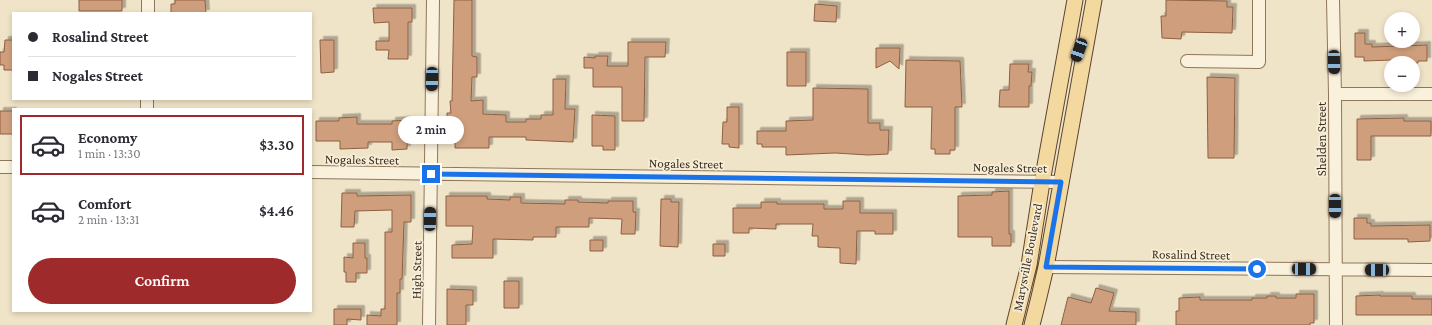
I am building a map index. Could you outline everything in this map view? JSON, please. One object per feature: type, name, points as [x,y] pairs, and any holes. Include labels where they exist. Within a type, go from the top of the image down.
[{"type":"main road","name":"Marysville Boulevard","points":[[1014,325],[1028,265],[1075,0]]},
{"type":"main road","points":[[1058,94],[1068,83],[1079,50],[1086,44],[1080,37],[1079,26],[1082,0]]},
{"type":"main road","name":"Marysville Boulevard","points":[[1032,325],[1046,267],[1094,0]]},
{"type":"main road","points":[[1028,265],[1046,267]]},
{"type":"street","points":[[148,0],[148,12]]},
{"type":"street","name":"High Street","points":[[429,325],[433,0]]},
{"type":"street","points":[[1187,61],[1259,62],[1259,0]]},
{"type":"street","name":"Shelden Street","points":[[1332,0],[1335,94],[1336,325]]},
{"type":"street","points":[[1335,94],[1432,94]]},
{"type":"street","points":[[0,166],[12,167]]},
{"type":"street","name":"Nogales Street","points":[[312,172],[1061,182]]},
{"type":"street","name":"Rosalind Street","points":[[1046,267],[1432,270]]},
{"type":"building","points":[[79,0],[122,0],[122,11],[79,11]]},
{"type":"building","points":[[175,0],[205,0],[206,12],[171,12],[171,4],[175,4]]},
{"type":"building","points":[[454,0],[472,0],[472,56],[477,57],[477,77],[472,77],[471,101],[483,100],[483,114],[506,115],[506,122],[526,122],[526,119],[541,119],[541,115],[553,115],[553,79],[566,79],[565,109],[575,109],[573,142],[526,140],[526,137],[489,137],[489,148],[455,148],[455,124],[447,124],[447,113],[451,113],[450,101],[452,101]]},
{"type":"building","points":[[1166,0],[1227,1],[1227,7],[1233,7],[1232,33],[1182,32],[1181,39],[1162,38],[1161,16],[1166,16]]},
{"type":"building","points":[[815,4],[837,6],[836,22],[814,21]]},
{"type":"building","points":[[373,8],[412,8],[412,22],[408,22],[408,59],[388,59],[389,50],[376,50],[376,41],[389,41],[389,22],[374,23]]},
{"type":"building","points":[[1355,33],[1365,33],[1365,44],[1372,44],[1372,47],[1420,48],[1420,45],[1427,45],[1427,61],[1420,61],[1420,56],[1384,56],[1384,60],[1364,61],[1364,57],[1355,57]]},
{"type":"building","points":[[5,40],[12,40],[12,70],[4,70],[4,65],[0,65],[0,52],[4,52]]},
{"type":"building","points":[[320,40],[334,40],[334,72],[321,73]]},
{"type":"building","points":[[628,42],[666,42],[665,57],[645,57],[644,121],[622,121],[622,87],[593,87],[593,68],[584,68],[584,57],[595,58],[595,56],[608,56],[607,66],[628,66]]},
{"type":"building","points":[[876,48],[900,48],[899,69],[890,61],[876,68]]},
{"type":"building","points":[[787,52],[806,52],[806,86],[787,86]]},
{"type":"building","points":[[906,60],[960,61],[962,107],[955,107],[955,150],[950,150],[950,154],[935,154],[935,149],[931,149],[932,107],[905,107]]},
{"type":"building","points":[[1010,64],[1029,64],[1028,72],[1032,72],[1031,86],[1029,86],[1029,107],[999,107],[1000,90],[1009,90]]},
{"type":"building","points":[[1207,77],[1235,78],[1234,158],[1208,158]]},
{"type":"building","points":[[813,88],[868,89],[868,123],[880,123],[880,130],[889,130],[888,154],[868,155],[835,153],[786,155],[786,147],[762,147],[762,144],[757,144],[757,131],[786,131],[786,121],[813,120]]},
{"type":"building","points":[[727,107],[739,107],[739,148],[729,147],[729,144],[722,144],[723,122],[727,122]]},
{"type":"building","points":[[0,111],[12,111],[12,134],[0,134]]},
{"type":"building","points":[[592,115],[615,116],[615,150],[603,150],[603,146],[592,146]]},
{"type":"building","points":[[357,117],[357,124],[392,124],[392,121],[408,120],[407,149],[392,150],[392,142],[368,142],[368,148],[340,149],[340,141],[316,141],[316,121],[339,121],[339,118]]},
{"type":"building","points":[[1404,118],[1404,121],[1431,121],[1431,136],[1371,136],[1371,160],[1357,160],[1357,119]]},
{"type":"building","points":[[1009,191],[1009,234],[1011,234],[1011,246],[992,246],[992,237],[958,237],[958,196],[992,195],[992,192]]},
{"type":"building","points":[[342,193],[357,193],[357,196],[411,195],[411,222],[404,222],[402,279],[400,279],[400,293],[397,293],[397,325],[367,325],[367,315],[381,316],[381,309],[385,309],[385,232],[392,232],[392,210],[355,211],[354,227],[341,227]]},
{"type":"building","points":[[446,196],[487,196],[487,199],[510,200],[510,197],[521,197],[521,203],[565,204],[565,200],[608,203],[608,201],[633,201],[633,212],[636,212],[635,234],[621,234],[622,219],[589,218],[589,227],[556,227],[556,237],[533,237],[533,240],[493,239],[493,258],[452,258],[452,245],[472,244],[473,226],[446,226]]},
{"type":"building","points":[[661,199],[671,199],[671,202],[679,202],[678,247],[660,246]]},
{"type":"building","points":[[843,201],[860,201],[860,213],[893,213],[893,234],[875,234],[875,231],[857,231],[856,264],[840,263],[840,248],[818,247],[818,236],[812,236],[813,224],[776,224],[776,229],[749,228],[749,233],[733,233],[733,208],[761,208],[761,202],[777,202],[777,204],[824,204],[824,209],[843,209]]},
{"type":"building","points":[[1354,218],[1367,218],[1367,223],[1371,223],[1371,226],[1430,225],[1430,241],[1408,242],[1408,239],[1354,239]]},
{"type":"building","points":[[590,240],[603,240],[603,251],[590,251]]},
{"type":"building","points":[[353,243],[365,243],[367,273],[356,273],[356,282],[346,282],[344,257],[353,258]]},
{"type":"building","points":[[713,244],[725,244],[725,256],[713,256]]},
{"type":"building","points":[[504,281],[519,281],[519,308],[504,308]]},
{"type":"building","points":[[1096,288],[1114,293],[1109,311],[1136,312],[1136,325],[1061,325],[1068,297],[1091,303]]},
{"type":"building","points":[[447,289],[473,290],[473,305],[466,305],[466,325],[447,325]]},
{"type":"building","points":[[1296,294],[1314,294],[1314,323],[1310,323],[1310,325],[1176,325],[1176,311],[1179,311],[1179,298],[1200,297],[1200,300],[1252,300],[1252,298],[1267,298],[1267,296],[1276,296],[1276,298],[1296,298]]},
{"type":"building","points":[[1356,296],[1412,296],[1412,299],[1432,299],[1432,315],[1356,315]]},
{"type":"building","points":[[334,309],[361,309],[361,320],[347,319],[347,325],[334,325]]},
{"type":"route","points":[[431,174],[1061,182],[1046,267],[1257,269]]}]
